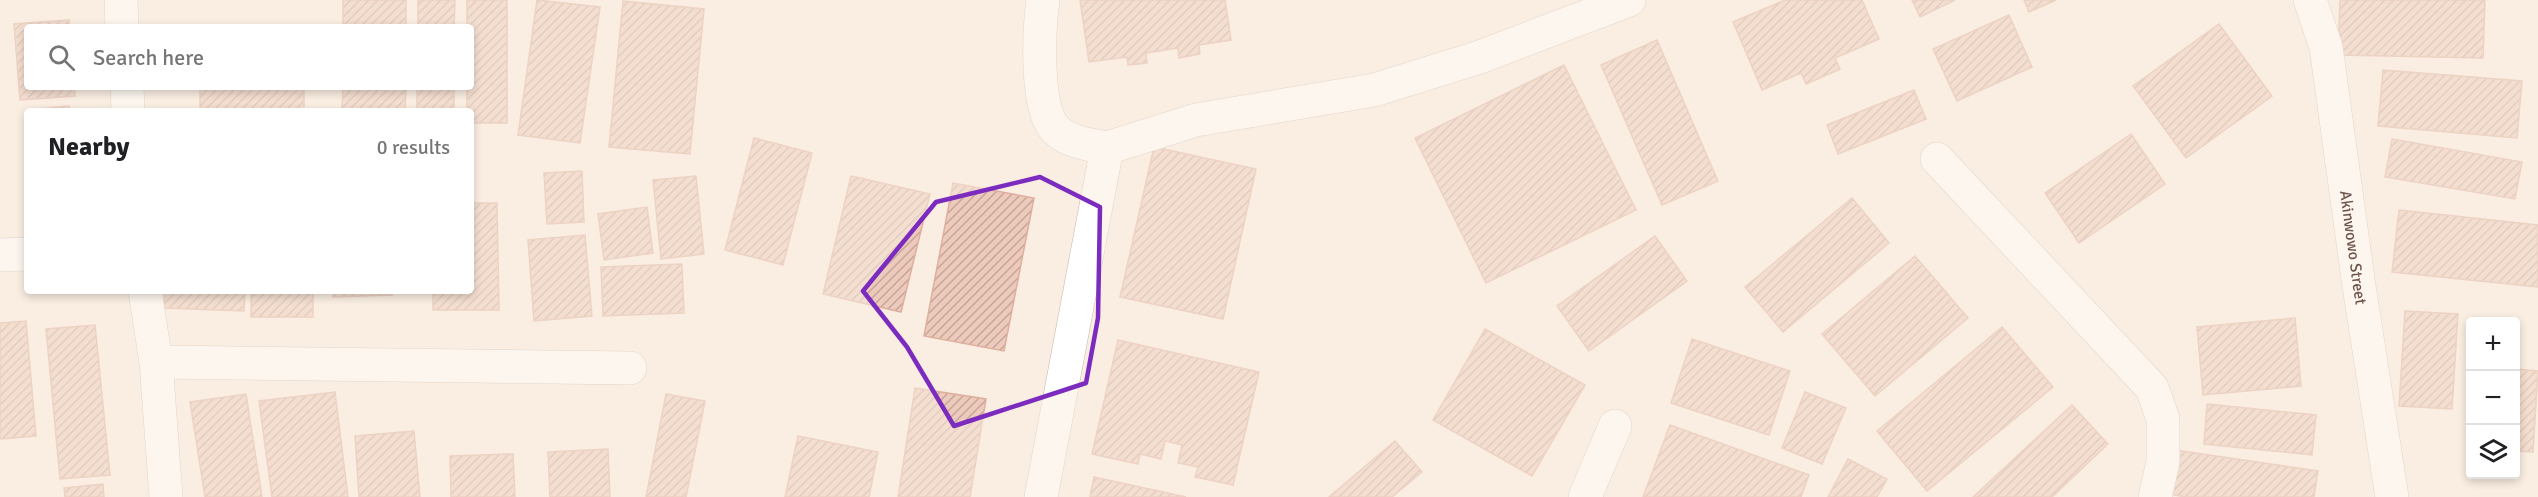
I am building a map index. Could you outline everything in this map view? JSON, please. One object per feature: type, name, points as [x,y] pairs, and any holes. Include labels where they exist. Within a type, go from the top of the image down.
[{"type":"street","points":[[120,0],[122,24]]},
{"type":"street","points":[[1043,0],[1040,22],[1040,71],[1046,110],[1056,129],[1079,143],[1107,148],[1158,130],[1196,120],[1374,90],[1480,57],[1629,0]]},
{"type":"street","name":"Akinwowo Street","points":[[2310,0],[2326,47],[2359,285],[2393,497]]},
{"type":"street","points":[[127,90],[128,108]]},
{"type":"street","points":[[1041,497],[1107,148]]},
{"type":"street","points":[[1937,159],[2152,388],[2163,419],[2163,462],[2155,497]]},
{"type":"street","points":[[0,255],[24,254]]},
{"type":"street","points":[[145,294],[156,362],[166,497]]},
{"type":"street","points":[[156,362],[630,368]]},
{"type":"street","points":[[1585,497],[1615,426]]},
{"type":"highlighted area","points":[[1040,177],[1100,207],[1098,318],[1086,383],[954,426],[907,347],[863,291],[936,202]]},
{"type":"building","points":[[343,0],[406,0],[406,24],[343,24]]},
{"type":"building","points":[[418,0],[455,0],[454,24],[418,24]]},
{"type":"building","points":[[467,0],[507,0],[507,123],[474,123],[474,108],[467,108],[467,90],[474,90],[474,24],[467,24]]},
{"type":"building","points":[[537,0],[600,7],[580,143],[518,135]]},
{"type":"building","points":[[1080,0],[1225,0],[1231,40],[1199,45],[1200,54],[1179,58],[1178,48],[1146,53],[1147,63],[1128,65],[1127,57],[1089,62]]},
{"type":"building","points":[[1785,0],[1862,0],[1879,39],[1835,58],[1840,69],[1806,84],[1801,73],[1762,90],[1733,22]]},
{"type":"building","points":[[1912,0],[1955,0],[1920,17]]},
{"type":"building","points":[[2024,0],[2056,0],[2029,12]]},
{"type":"building","points":[[2340,0],[2485,0],[2483,58],[2338,55]]},
{"type":"building","points":[[623,1],[704,9],[690,154],[609,147]]},
{"type":"building","points":[[2009,15],[2032,67],[1957,101],[1933,49]]},
{"type":"building","points":[[69,20],[69,24],[24,24],[24,90],[74,90],[75,96],[20,100],[14,24]]},
{"type":"building","points":[[2219,24],[2272,96],[2186,158],[2133,86]]},
{"type":"building","points":[[1657,40],[1718,181],[1662,205],[1601,65]]},
{"type":"building","points":[[1564,65],[1636,210],[1486,283],[1415,138]]},
{"type":"building","points":[[2383,70],[2522,81],[2517,138],[2378,126]]},
{"type":"building","points":[[200,90],[304,90],[304,108],[200,108]]},
{"type":"building","points":[[343,90],[406,90],[405,108],[342,108]]},
{"type":"building","points":[[417,90],[454,90],[454,108],[417,108]]},
{"type":"building","points":[[1914,90],[1926,119],[1838,154],[1827,125]]},
{"type":"building","points":[[2131,134],[2165,184],[2079,243],[2045,193]]},
{"type":"building","points":[[754,138],[812,153],[783,265],[725,250]]},
{"type":"building","points":[[2392,139],[2522,162],[2515,199],[2385,177]]},
{"type":"building","points":[[1154,147],[1256,169],[1223,319],[1120,297]]},
{"type":"building","points":[[582,171],[584,222],[547,224],[544,173]]},
{"type":"building","points":[[696,176],[704,254],[661,259],[653,180]]},
{"type":"building","points":[[851,176],[930,194],[901,312],[823,294]]},
{"type":"building","points":[[953,183],[1034,198],[1004,351],[924,336]]},
{"type":"building","points":[[1852,198],[1889,243],[1783,332],[1745,287]]},
{"type":"building","points":[[474,203],[497,203],[499,310],[433,310],[433,294],[474,294]]},
{"type":"building","points":[[647,207],[653,253],[604,260],[598,214]]},
{"type":"building","points":[[2399,210],[2538,225],[2538,287],[2392,272]]},
{"type":"building","points":[[585,235],[592,316],[534,321],[528,240]]},
{"type":"building","points":[[1655,236],[1687,281],[1589,351],[1557,306]]},
{"type":"building","points":[[1915,256],[1968,318],[1875,396],[1822,334]]},
{"type":"building","points":[[682,264],[684,313],[603,316],[601,267]]},
{"type":"building","points":[[165,294],[245,294],[244,311],[164,308]]},
{"type":"building","points":[[251,294],[313,294],[313,317],[251,317]]},
{"type":"building","points":[[333,294],[392,295],[333,297]]},
{"type":"building","points":[[2405,311],[2458,314],[2452,409],[2399,406]]},
{"type":"building","points":[[2295,318],[2301,386],[2203,395],[2197,327]]},
{"type":"building","points":[[26,321],[36,436],[0,439],[0,323]]},
{"type":"building","points":[[95,325],[110,475],[60,479],[46,329]]},
{"type":"building","points":[[2002,327],[2053,387],[1927,491],[1877,431]]},
{"type":"building","points":[[1485,329],[1585,385],[1532,476],[1433,420]]},
{"type":"building","points":[[1692,339],[1790,371],[1769,435],[1671,403]]},
{"type":"building","points":[[1118,340],[1259,372],[1233,485],[1195,477],[1198,467],[1178,463],[1182,445],[1165,441],[1161,459],[1140,454],[1138,464],[1092,454]]},
{"type":"building","points":[[2520,369],[2538,371],[2533,452],[2520,451]]},
{"type":"building","points":[[915,388],[986,399],[970,497],[898,497]]},
{"type":"building","points":[[335,392],[348,497],[272,497],[259,401]]},
{"type":"building","points":[[1805,392],[1846,408],[1822,464],[1782,448]]},
{"type":"building","points":[[246,394],[262,497],[205,497],[190,402]]},
{"type":"building","points":[[666,394],[705,401],[686,497],[646,497]]},
{"type":"building","points":[[2207,404],[2316,415],[2312,455],[2204,444]]},
{"type":"building","points":[[2072,405],[2108,444],[2052,497],[1973,497]]},
{"type":"building","points":[[1670,425],[1809,475],[1801,497],[1643,497]]},
{"type":"building","points":[[414,431],[420,497],[359,497],[355,436]]},
{"type":"building","points":[[798,436],[878,452],[869,497],[785,497]]},
{"type":"building","points":[[1395,441],[1422,472],[1392,497],[1329,497]]},
{"type":"building","points":[[608,449],[610,497],[550,497],[548,452]]},
{"type":"building","points":[[2175,450],[2318,471],[2314,497],[2186,497],[2168,494]]},
{"type":"building","points":[[513,454],[515,497],[451,497],[450,456]]},
{"type":"building","points":[[1848,459],[1887,479],[1877,497],[1828,497]]},
{"type":"building","points":[[1094,477],[1186,497],[1090,497]]},
{"type":"building","points":[[103,484],[104,497],[65,497],[64,488]]}]
